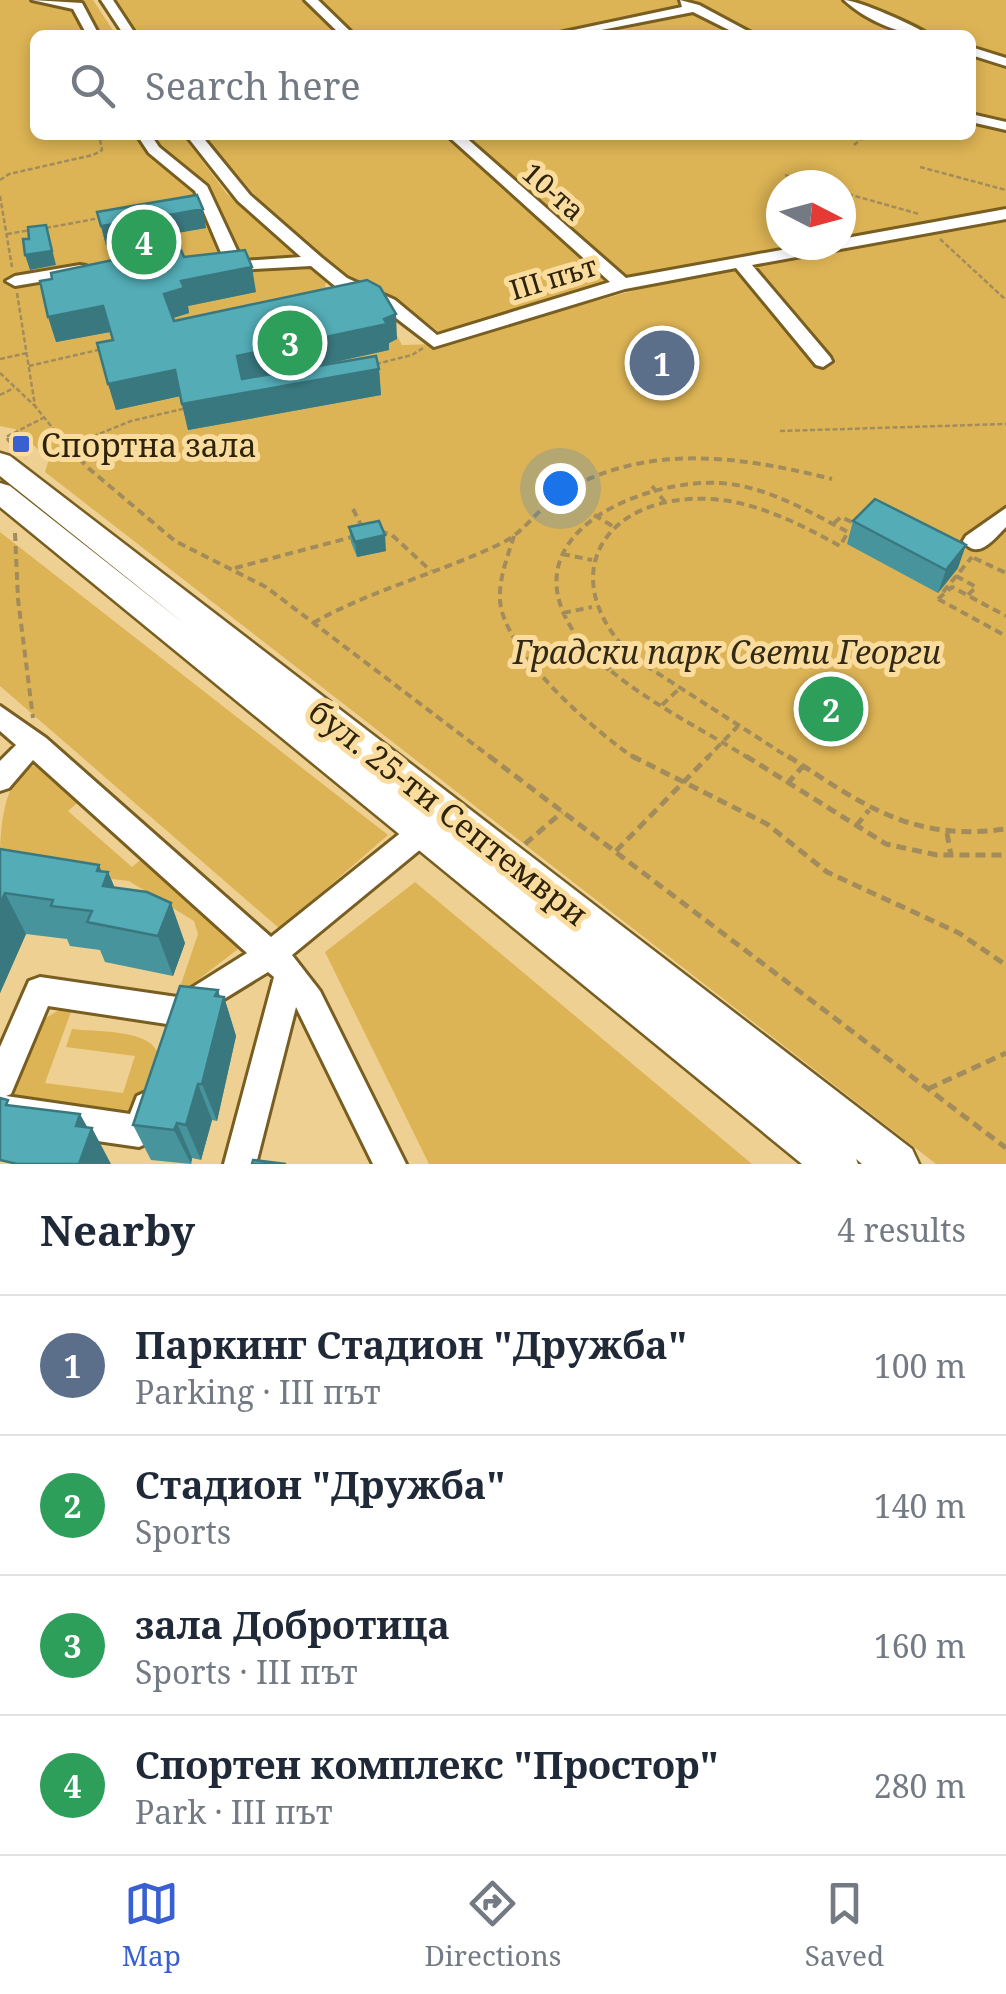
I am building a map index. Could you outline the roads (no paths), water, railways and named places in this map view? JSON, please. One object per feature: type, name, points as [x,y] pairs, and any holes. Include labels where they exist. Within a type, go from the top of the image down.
[{"type":"main road","name":"бул. 25-ти Септември","points":[[3,474],[423,831],[836,1164]]},
{"type":"main road","name":"бул. 25-ти Септември","points":[[3,474],[897,1164]]},
{"type":"street","points":[[38,0],[78,6],[105,0],[126,30]]},
{"type":"street","points":[[311,0],[343,30]]},
{"type":"street","points":[[676,0],[740,30]]},
{"type":"street","points":[[850,0],[870,14],[911,30]]},
{"type":"street","points":[[78,6],[90,30]]},
{"type":"street","points":[[582,30],[695,8]]},
{"type":"street","points":[[976,53],[1006,62]]},
{"type":"street","points":[[976,119],[1006,126]]},
{"type":"street","points":[[148,140],[202,189],[236,267]]},
{"type":"street","name":"10-та","points":[[460,140],[622,284]]},
{"type":"street","points":[[164,158],[198,141],[244,198],[355,290]]},
{"type":"street","name":"ІІІ път","points":[[355,290],[389,304],[434,342],[622,284],[1006,214]]},
{"type":"street","points":[[203,267],[316,261]]},
{"type":"street","points":[[741,263],[823,362]]},
{"type":"street","points":[[15,281],[102,266]]},
{"type":"street","points":[[332,294],[355,290]]},
{"type":"street","points":[[969,551],[1006,515]]},
{"type":"street","points":[[0,716],[281,963],[309,1001],[390,1164]]},
{"type":"street","points":[[0,780],[20,755],[36,745]]},
{"type":"street","points":[[0,1083],[40,991],[180,1012],[281,963],[423,831]]},
{"type":"street","points":[[240,1164],[281,963]]},
{"type":"street","points":[[168,1046],[180,1012]]},
{"type":"street","points":[[0,1110],[140,1131],[157,1080]]},
{"type":"place","name":"Спортен комплекс \"Простор\"","points":[[144,242]]},
{"type":"place","name":"зала Добротица","points":[[290,343]]},
{"type":"place","name":"Паркинг Стадион \"Дружба\"","points":[[662,363]]},
{"type":"place","name":"Спортна зала","points":[[21,444]]},
{"type":"place","name":"Стадион \"Дружба\"","points":[[831,709]]},
{"type":"park label","name":"Градски парк Свети Георги","points":[[727,651]]}]
